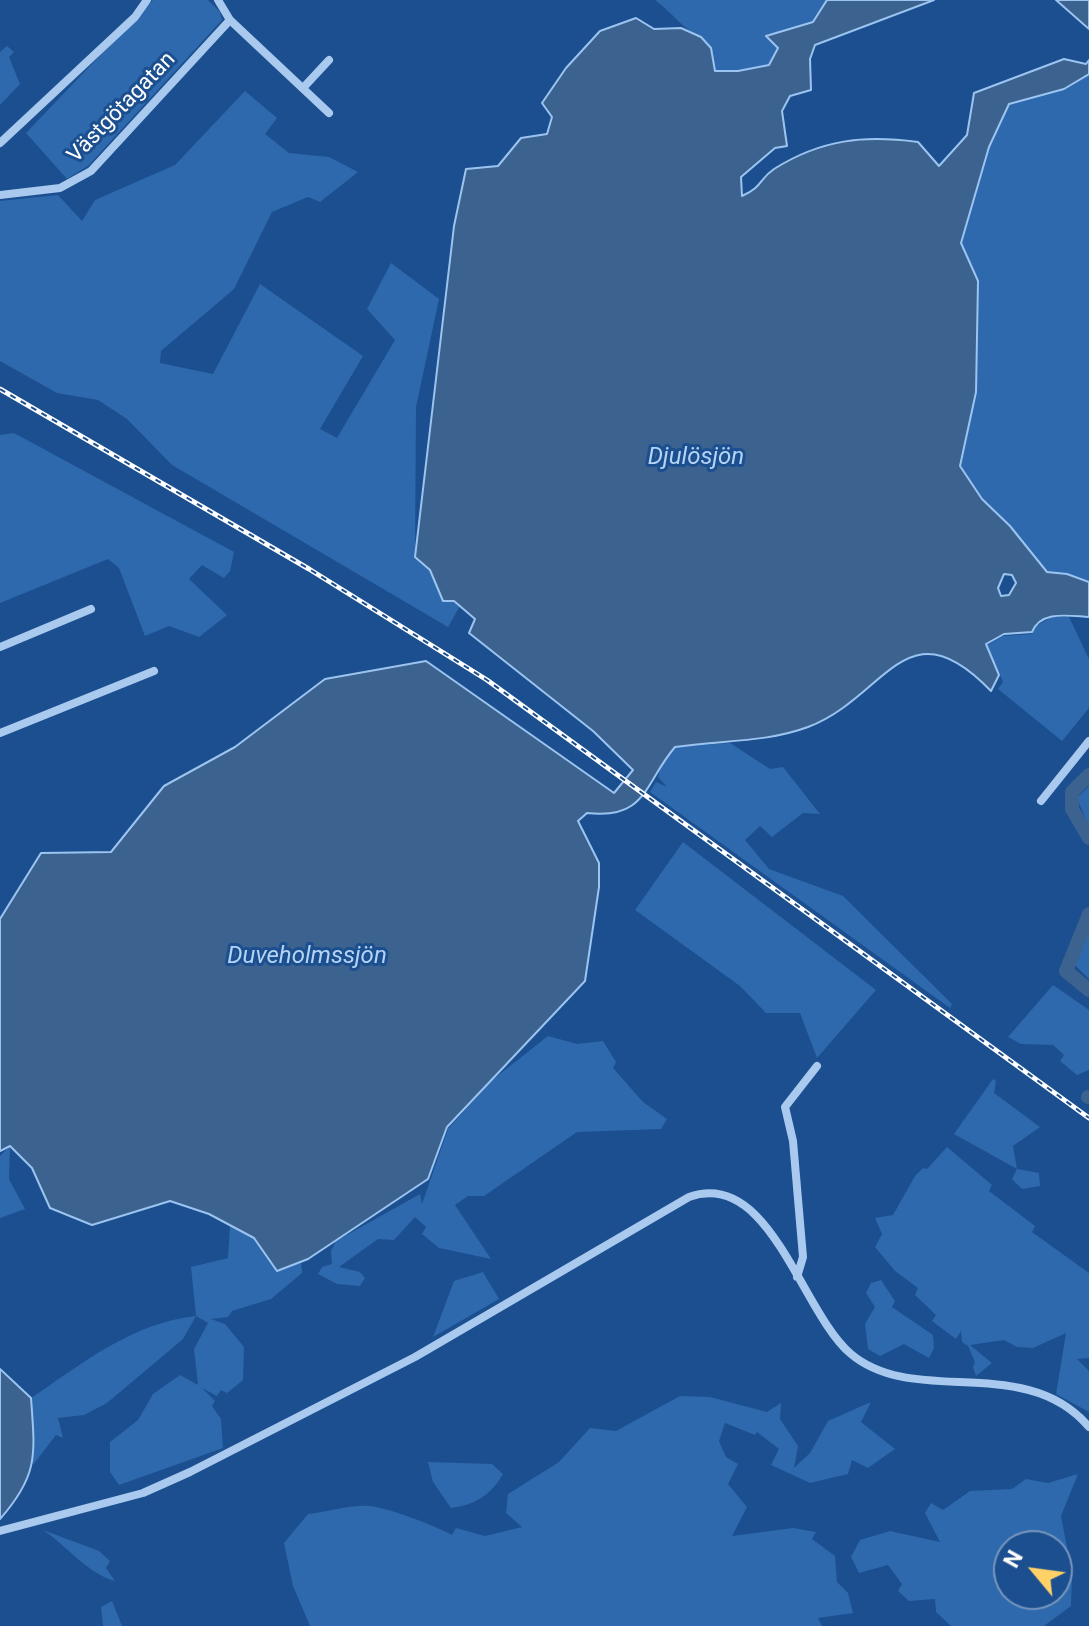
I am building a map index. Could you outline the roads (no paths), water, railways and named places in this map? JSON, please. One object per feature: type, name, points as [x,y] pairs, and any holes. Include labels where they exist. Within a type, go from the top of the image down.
[{"type":"street","points":[[0,143],[135,17],[147,0]]},
{"type":"street","points":[[218,0],[230,20],[329,113]]},
{"type":"street","name":"Västgötagatan","points":[[0,195],[60,188],[91,171],[230,20]]},
{"type":"street","points":[[303,88],[329,60]]},
{"type":"street","points":[[0,647],[91,609]]},
{"type":"street","points":[[0,733],[154,671]]},
{"type":"street","points":[[1041,801],[1089,741]]},
{"type":"street","points":[[797,1277],[803,1257],[793,1141],[785,1107],[817,1066]]},
{"type":"street","points":[[0,1531],[143,1493],[190,1472],[415,1357],[700,1193],[731,1195],[754,1211],[830,1332],[867,1365],[909,1376],[1042,1393],[1071,1408],[1089,1427]]},
{"type":"water","points":[[827,0],[934,0],[815,45],[810,59],[811,90],[790,96],[782,111],[787,146],[775,148],[741,177],[742,196],[774,169],[792,159],[826,145],[844,142],[879,139],[918,142],[939,166],[967,135],[974,93],[1064,59],[1086,64],[1089,60],[1089,74],[1064,89],[1009,104],[989,147],[961,243],[978,281],[976,392],[960,466],[982,499],[1010,526],[1047,572],[1067,574],[1089,582],[1089,617],[1049,617],[1036,625],[1032,632],[1004,634],[986,644],[999,675],[991,691],[962,666],[938,655],[917,655],[897,664],[835,713],[808,727],[759,739],[675,747],[633,805],[607,814],[587,813],[578,821],[599,863],[599,887],[585,981],[447,1127],[428,1179],[308,1259],[277,1271],[254,1238],[209,1214],[170,1201],[92,1225],[50,1208],[32,1168],[10,1146],[0,1151],[0,919],[41,853],[111,852],[164,786],[235,747],[325,679],[426,661],[614,793],[633,770],[593,731],[469,633],[475,619],[454,601],[443,601],[430,570],[415,557],[454,226],[466,169],[498,166],[521,138],[547,134],[552,117],[542,103],[566,68],[600,31],[636,18],[654,29],[681,28],[701,37],[711,48],[715,71],[738,71],[769,65],[778,48],[766,36],[813,22]],"holes":[[[1004,574],[1012,575],[1016,583],[1009,595],[1001,596],[998,588]]]},
{"type":"water","points":[[1056,0],[1089,0],[1089,29]]},
{"type":"water","points":[[0,1369],[31,1398],[33,1449],[32,1463],[22,1489],[0,1519]]},
{"type":"waterway","points":[[1089,775],[1072,792],[1072,809],[1089,838]]},
{"type":"waterway","points":[[1089,914],[1066,971],[1089,990]]},
{"type":"railway","points":[[0,389],[309,569],[487,680],[1089,1118]]},
{"type":"water label","name":"Djulösjön","points":[[696,458]]},
{"type":"water label","name":"Duveholmssjön","points":[[307,957]]}]
